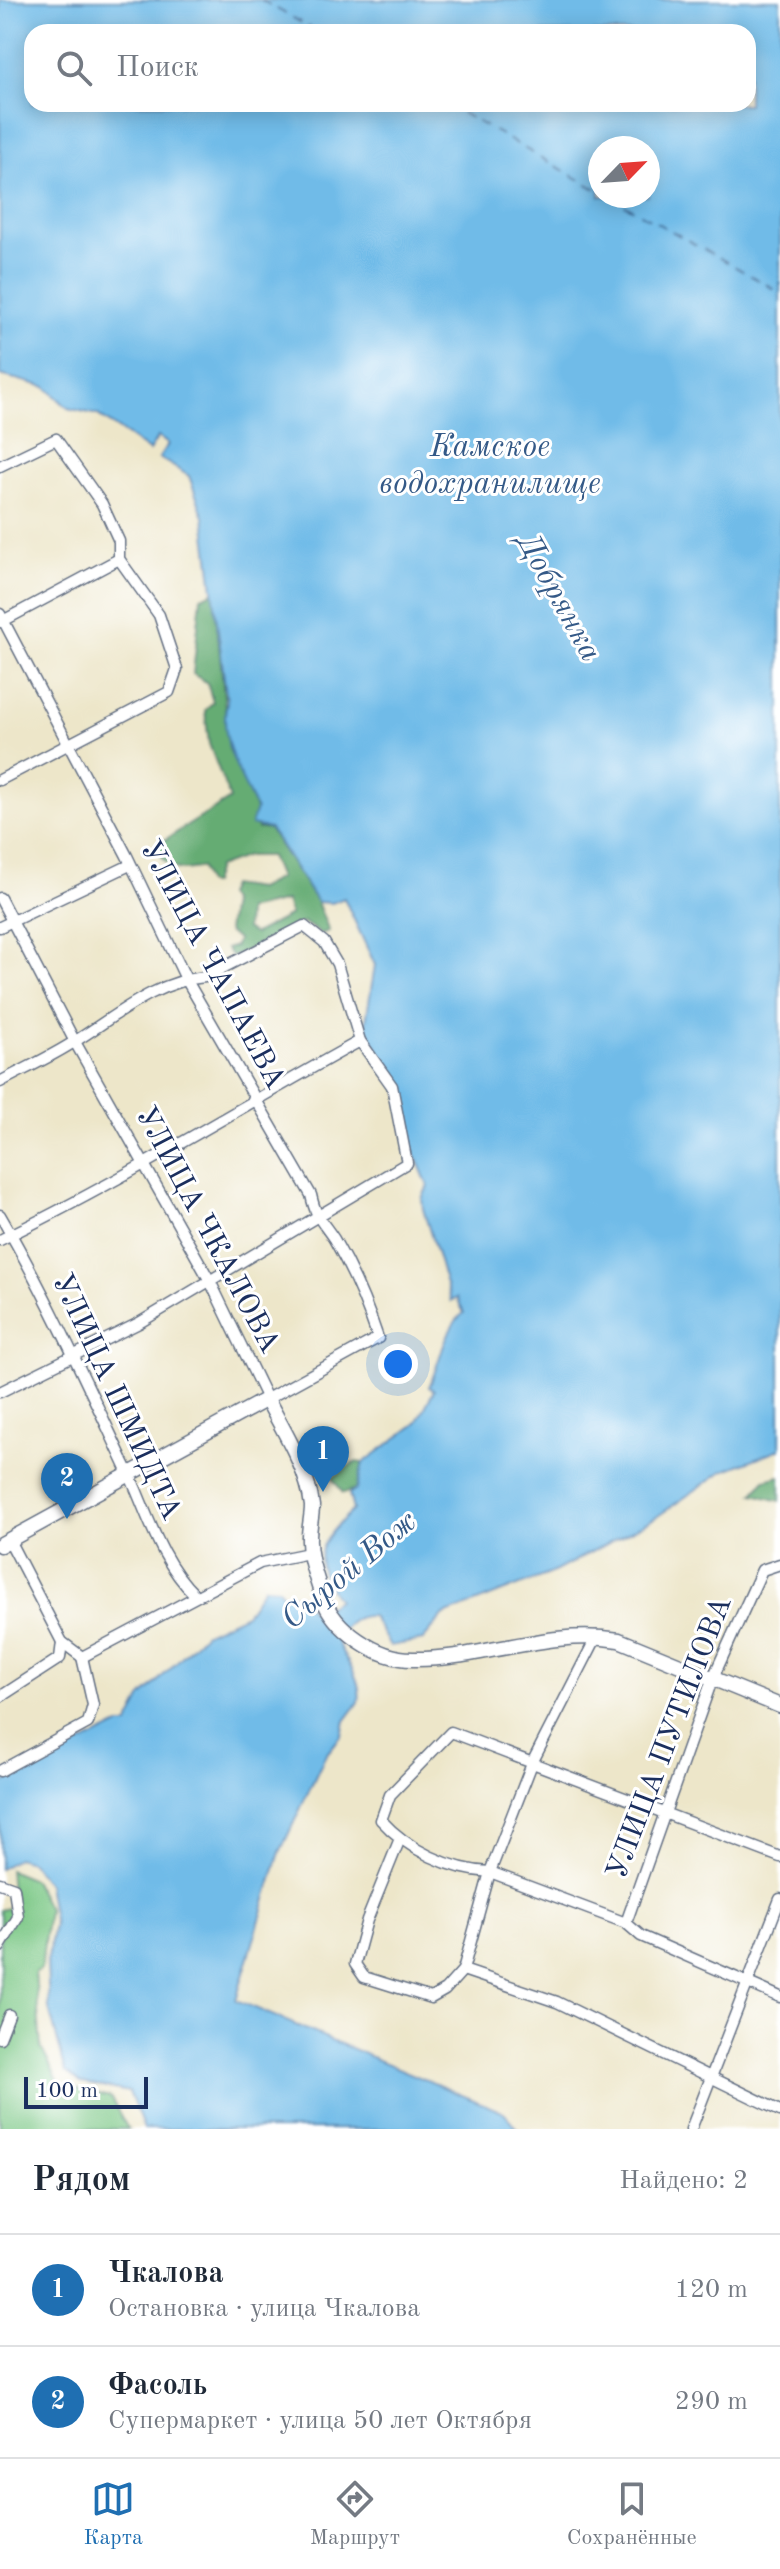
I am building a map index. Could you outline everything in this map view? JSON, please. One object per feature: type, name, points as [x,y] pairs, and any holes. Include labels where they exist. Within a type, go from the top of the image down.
[{"type":"main road","points":[[5,1542],[267,1399]]},
{"type":"main road","name":"УЛИЦА ЧКАЛОВА","points":[[267,1399],[293,1447],[312,1506],[309,1553],[324,1600],[350,1633],[379,1651],[410,1659],[559,1637],[597,1636]]},
{"type":"main road","points":[[597,1636],[619,1640],[780,1706]]},
{"type":"street","points":[[0,466],[56,439],[102,504],[119,541],[119,559],[159,615],[177,669],[169,692],[0,780]]},
{"type":"street","points":[[1,619],[119,559]]},
{"type":"street","name":"УЛИЦА ЧАПАЕВА","points":[[1,619],[186,979],[311,1195],[316,1219],[333,1238],[368,1307],[378,1338],[267,1399]]},
{"type":"street","points":[[0,927],[130,865]]},
{"type":"street","name":"УЛИЦА ЧКАЛОВА","points":[[0,898],[75,1042],[210,1281],[267,1399]]},
{"type":"street","points":[[0,1082],[75,1042],[134,1002],[186,979],[205,977],[304,926],[324,942],[337,964],[360,1041],[392,1086],[407,1163],[139,1323],[0,1392]]},
{"type":"street","points":[[0,1240],[144,1167],[256,1098],[360,1041]]},
{"type":"street","name":"УЛИЦА ШМИДТА","points":[[0,1215],[73,1356],[129,1473],[160,1548],[178,1578],[195,1595]]},
{"type":"street","points":[[0,1771],[88,1723],[93,1705],[82,1657],[62,1642],[5,1542]]},
{"type":"street","points":[[82,1657],[260,1563],[309,1553]]},
{"type":"street","name":"УЛИЦА ПУТИЛОВА","points":[[626,1923],[654,1835],[667,1813],[712,1680],[762,1570],[780,1564]]},
{"type":"street","points":[[399,1841],[367,1920],[355,1964],[364,1977],[431,1998],[445,1990],[463,1970],[490,1872],[533,1761],[597,1636]]},
{"type":"street","points":[[0,1697],[60,1658],[62,1642]]},
{"type":"street","points":[[780,1857],[451,1732],[390,1795],[381,1820],[399,1841],[428,1856],[490,1872],[626,1923],[641,1936],[780,1997]]},
{"type":"street","points":[[0,1883],[14,1888],[18,1917],[0,1947]]},
{"type":"street","points":[[691,2129],[780,1899]]},
{"type":"street","points":[[463,1970],[557,2002],[780,2111]]},
{"type":"street","points":[[0,2038],[9,2015]]},
{"type":"green space","points":[[214,592],[229,749],[256,809],[258,829],[269,829],[317,902],[329,931],[321,934],[303,922],[232,957],[226,949],[235,946],[237,940],[227,931],[231,903],[226,895],[230,885],[258,889],[279,878],[270,856],[247,856],[217,867],[212,884],[207,884],[201,867],[187,870],[176,868],[157,852],[158,844],[230,799],[209,744],[205,710],[213,702],[207,683],[193,674],[201,597]],"holes":[[[286,901],[290,915],[254,934],[246,929],[247,910]]]},
{"type":"green space","points":[[356,1462],[363,1463],[357,1489],[343,1493],[332,1478]]},
{"type":"green space","points":[[780,1476],[780,1501],[753,1494],[765,1480]]},
{"type":"green space","points":[[9,1870],[33,1880],[48,1909],[41,1969],[35,1972],[41,2048],[61,2086],[110,2097],[128,2129],[0,2129],[0,1910],[13,1907]]},
{"type":"water","name":"Камское водохранилище","points":[[0,0],[780,0],[780,1449],[723,1471],[655,1518],[556,1571],[444,1615],[423,1640],[390,1646],[372,1616],[357,1618],[337,1634],[339,1647],[357,1681],[359,1702],[345,1721],[342,1735],[325,1756],[280,1852],[236,2000],[505,2113],[517,2129],[144,2129],[129,2092],[81,2083],[66,2072],[49,2009],[47,1962],[54,1925],[47,1884],[31,1862],[17,1858],[0,1869],[0,1784],[119,1725],[128,1725],[141,1698],[205,1633],[246,1614],[264,1587],[278,1588],[283,1595],[300,1595],[314,1614],[338,1600],[320,1562],[325,1542],[353,1510],[349,1494],[357,1488],[363,1463],[417,1423],[434,1390],[429,1387],[448,1336],[464,1313],[457,1298],[451,1301],[423,1209],[422,1199],[428,1186],[407,1135],[402,1092],[365,1027],[375,965],[344,898],[332,903],[317,902],[270,829],[251,825],[256,809],[228,743],[227,702],[204,517],[189,476],[159,458],[168,444],[158,437],[149,451],[98,415],[68,408],[46,387],[0,375]]},
{"type":"ferry route","points":[[261,0],[304,24]]},
{"type":"ferry route","points":[[460,112],[588,184]]},
{"type":"ferry route","points":[[630,208],[780,292]]},
{"type":"place","name":"Чкалова","points":[[323,1492]]},
{"type":"place","name":"Фасоль","points":[[67,1519]]},
{"type":"water label","name":"Добрянка","points":[[558,598]]},
{"type":"water label","name":"Сырой Вож","points":[[350,1571]]}]
